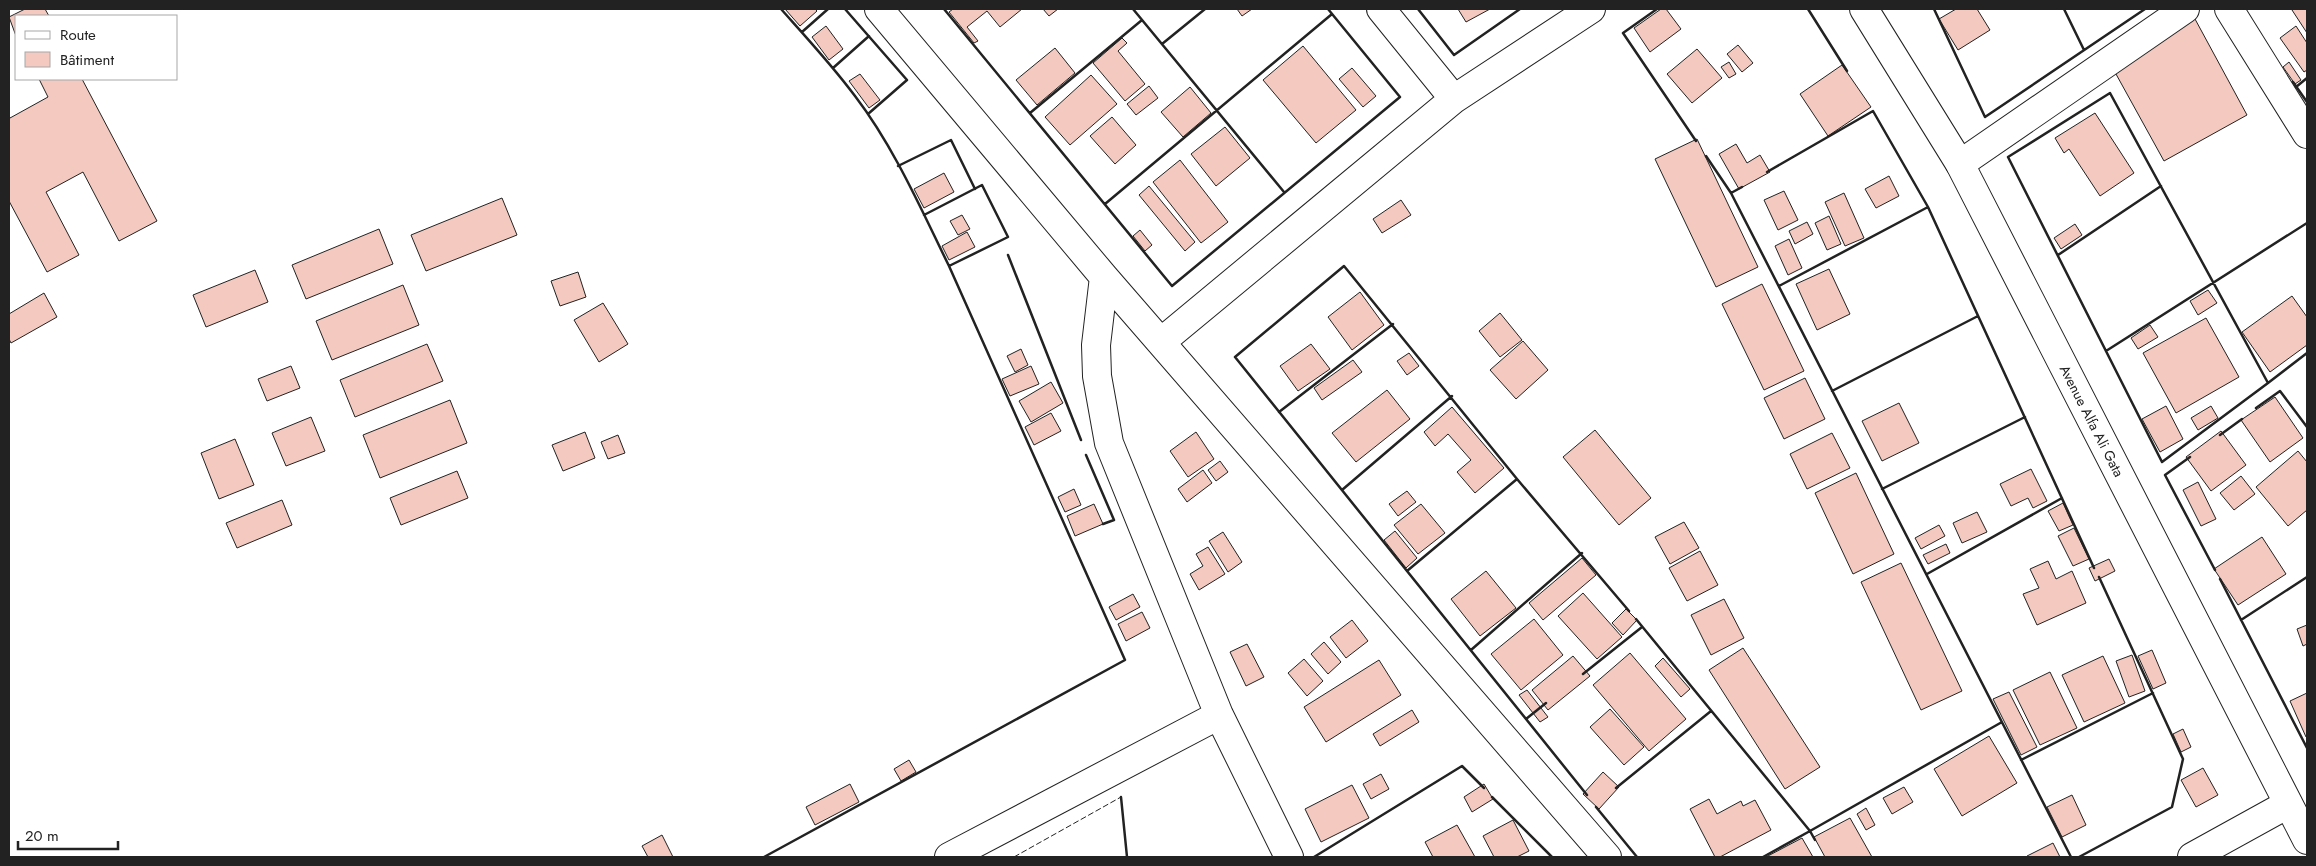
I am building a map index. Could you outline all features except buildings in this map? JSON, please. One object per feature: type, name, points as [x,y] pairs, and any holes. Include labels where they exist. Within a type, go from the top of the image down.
[{"type":"street","points":[[879,9],[1104,277],[1607,857]]},
{"type":"street","points":[[1381,9],[1454,99]]},
{"type":"street","points":[[1161,342],[1454,99],[1592,9]]},
{"type":"street","name":"Avenue Alfa Ali Gata","points":[[1864,9],[1960,164],[2307,840]]},
{"type":"street","points":[[1960,164],[2185,9]]},
{"type":"street","points":[[2229,9],[2307,134]]},
{"type":"street","points":[[1104,277],[1096,345],[1096,376],[1109,443],[1219,715],[1289,857]]},
{"type":"street","points":[[949,857],[1219,715]]},
{"type":"street","points":[[2192,857],[2288,804]]},
{"type":"fence","points":[[1014,857],[1121,797]]},
{"type":"wall","points":[[764,857],[1125,660],[949,266],[906,179],[882,136],[855,96],[781,9]]},
{"type":"wall","points":[[802,32],[828,9]]},
{"type":"wall","points":[[845,9],[907,80],[868,114]]},
{"type":"wall","points":[[944,9],[1172,286],[1400,97],[1328,9]]},
{"type":"wall","points":[[1133,9],[1284,192]]},
{"type":"wall","points":[[1162,44],[1205,9]]},
{"type":"wall","points":[[1418,9],[1454,55],[1520,9]]},
{"type":"wall","points":[[1657,9],[1623,33],[1696,141]]},
{"type":"wall","points":[[1808,9],[1847,71]]},
{"type":"wall","points":[[1934,9],[1985,117],[2145,9]]},
{"type":"wall","points":[[2064,9],[2084,50]]},
{"type":"wall","points":[[1105,204],[1332,14]]},
{"type":"wall","points":[[1030,113],[1142,20]]},
{"type":"wall","points":[[833,68],[869,36]]},
{"type":"wall","points":[[2296,87],[2307,78]]},
{"type":"wall","points":[[2293,82],[2307,102]]},
{"type":"wall","points":[[2268,383],[2162,462],[2008,157],[2110,93],[2268,383],[2307,353]]},
{"type":"wall","points":[[1767,172],[1873,111],[1928,207],[2094,568]]},
{"type":"wall","points":[[898,166],[951,140],[975,189]]},
{"type":"wall","points":[[1706,156],[1731,193]]},
{"type":"wall","points":[[924,215],[982,185],[1008,237],[949,266]]},
{"type":"wall","points":[[2058,255],[2161,186]]},
{"type":"wall","points":[[1742,187],[1731,193],[2071,857]]},
{"type":"wall","points":[[1779,286],[1928,207]]},
{"type":"wall","points":[[2106,351],[2307,223]]},
{"type":"wall","points":[[1008,255],[1081,440]]},
{"type":"wall","points":[[1587,795],[1235,357],[1344,266],[1517,479],[1629,611]]},
{"type":"wall","points":[[1832,391],[1978,316]]},
{"type":"wall","points":[[1279,412],[1393,324]]},
{"type":"wall","points":[[2256,408],[2280,391],[2307,427]]},
{"type":"wall","points":[[1342,490],[1452,396]]},
{"type":"wall","points":[[1882,489],[2025,417]]},
{"type":"wall","points":[[2220,435],[2242,419]]},
{"type":"wall","points":[[1086,455],[1114,520],[1103,524]]},
{"type":"wall","points":[[2190,457],[2165,475],[2215,570]]},
{"type":"wall","points":[[1407,571],[1517,479]]},
{"type":"wall","points":[[1927,574],[2062,498]]},
{"type":"wall","points":[[1471,650],[1582,553]]},
{"type":"wall","points":[[2079,857],[2172,807],[2183,759],[2099,577]]},
{"type":"wall","points":[[2241,620],[2307,577]]},
{"type":"wall","points":[[2220,579],[2307,748]]},
{"type":"wall","points":[[1636,619],[1810,831],[2002,722]]},
{"type":"wall","points":[[1583,674],[1642,627]]},
{"type":"wall","points":[[2021,760],[2153,693]]},
{"type":"wall","points":[[1526,719],[1546,703]]},
{"type":"wall","points":[[1616,788],[1711,711]]},
{"type":"wall","points":[[1314,857],[1462,766],[1484,788]]},
{"type":"wall","points":[[1121,797],[1127,857]]},
{"type":"wall","points":[[1492,797],[1552,857]]},
{"type":"wall","points":[[1596,807],[1637,857]]},
{"type":"wall","points":[[1763,857],[1810,831],[1815,840]]}]
